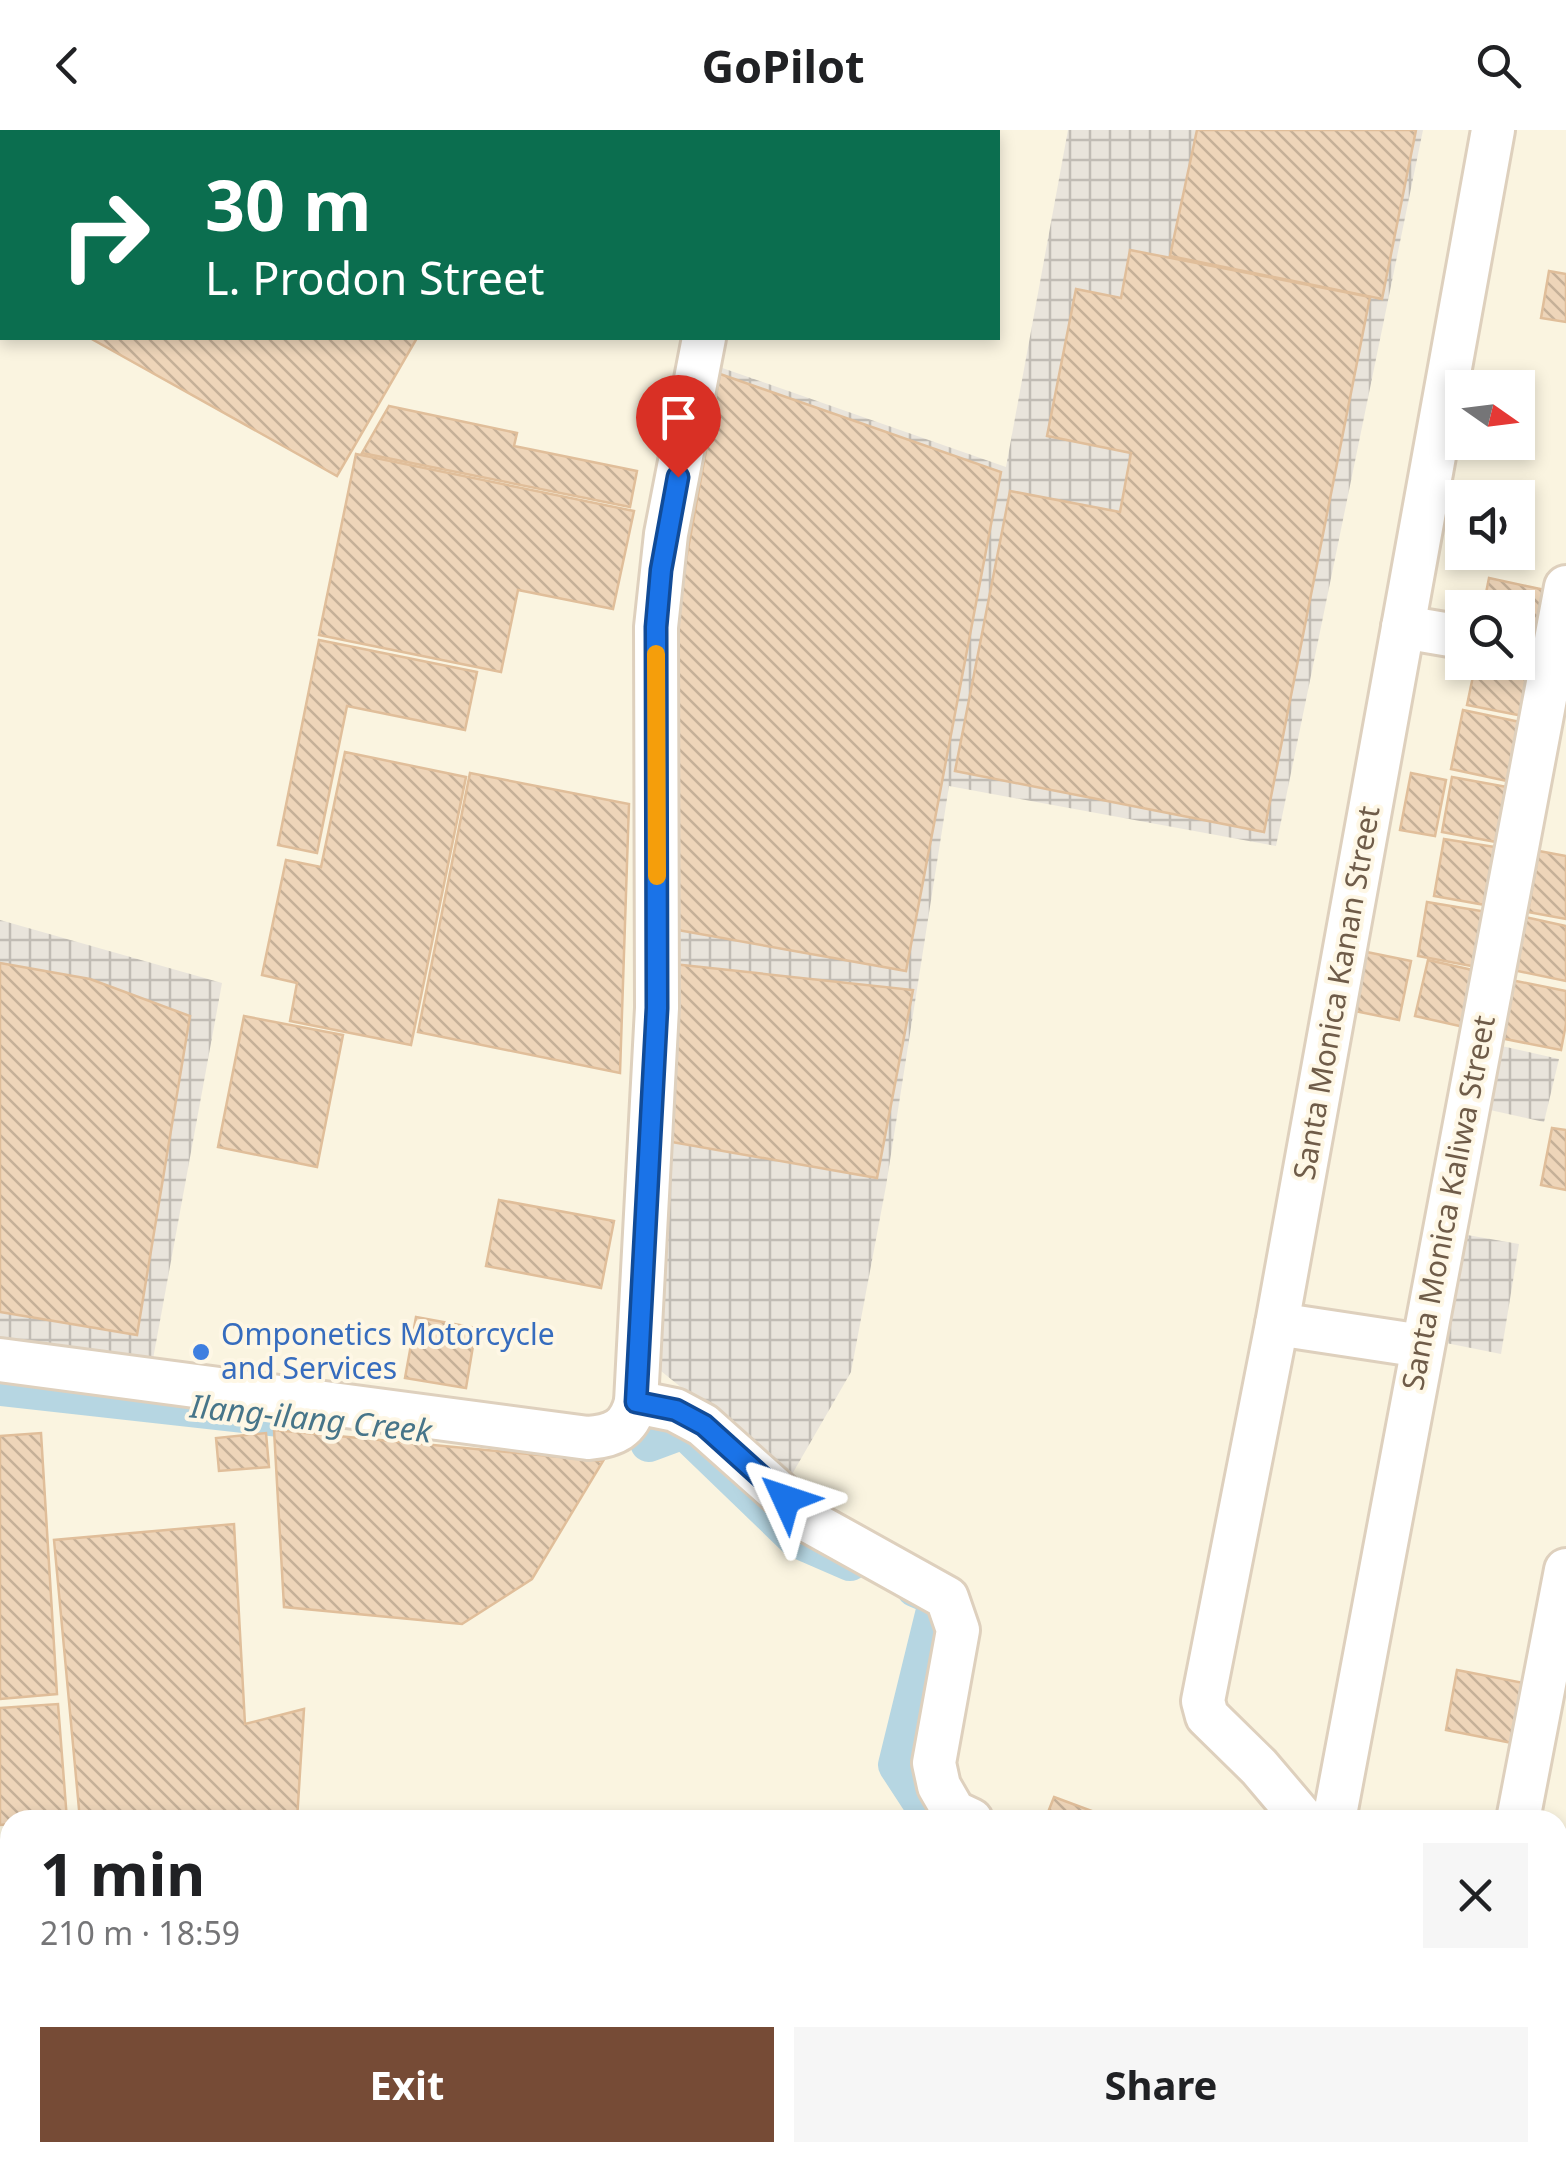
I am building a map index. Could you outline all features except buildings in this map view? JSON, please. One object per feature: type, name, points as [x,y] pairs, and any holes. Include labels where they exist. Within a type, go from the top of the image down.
[{"type":"street","name":"Santa Monica Kanan Street","points":[[1295,1810],[1208,1716],[1203,1700],[1277,1324],[1493,130]]},
{"type":"street","points":[[0,1360],[588,1438],[610,1436],[630,1415],[657,1008],[656,627],[666,534],[704,340]]},
{"type":"street","name":"Santa Monica Kaliwa Street","points":[[1336,1810],[1422,1346],[1536,649],[1566,587]]},
{"type":"street","points":[[1403,628],[1445,634]]},
{"type":"street","points":[[1277,1324],[1422,1346]]},
{"type":"street","points":[[630,1415],[676,1410],[704,1425],[814,1524],[947,1598],[958,1630],[934,1763],[939,1786],[953,1810]]},
{"type":"street","points":[[1520,1810],[1566,1570]]},
{"type":"street","points":[[1528,1776],[1566,1730]]},
{"type":"shaded area","points":[[1068,130],[1423,130],[1276,846],[949,786],[886,1186],[851,1372],[791,1476],[656,1367],[662,666],[708,363],[1006,467]]},
{"type":"shaded area","points":[[0,920],[222,983],[153,1359],[0,1345]]},
{"type":"shaded area","points":[[1493,1044],[1559,1059],[1544,1122],[1481,1108]]},
{"type":"shaded area","points":[[1450,1232],[1519,1244],[1501,1354],[1436,1341]]},
{"type":"waterway","name":"Ilang-ilang Creek","points":[[0,1387],[306,1421]]},
{"type":"waterway","name":"Ilang-ilang Creek","points":[[649,1443],[684,1430],[797,1539],[850,1562]]},
{"type":"waterway","name":"Ilang-ilang Creek","points":[[915,1588],[938,1598],[897,1765],[926,1810]]},
{"type":"slow traffic","points":[[656,654],[657,876]]},
{"type":"place","name":"Omponetics Motorcycle and Services","points":[[201,1352]]},
{"type":"route","points":[[678,477],[666,534],[656,627],[657,1008],[636,1402],[676,1410],[704,1425],[786,1499]]}]
